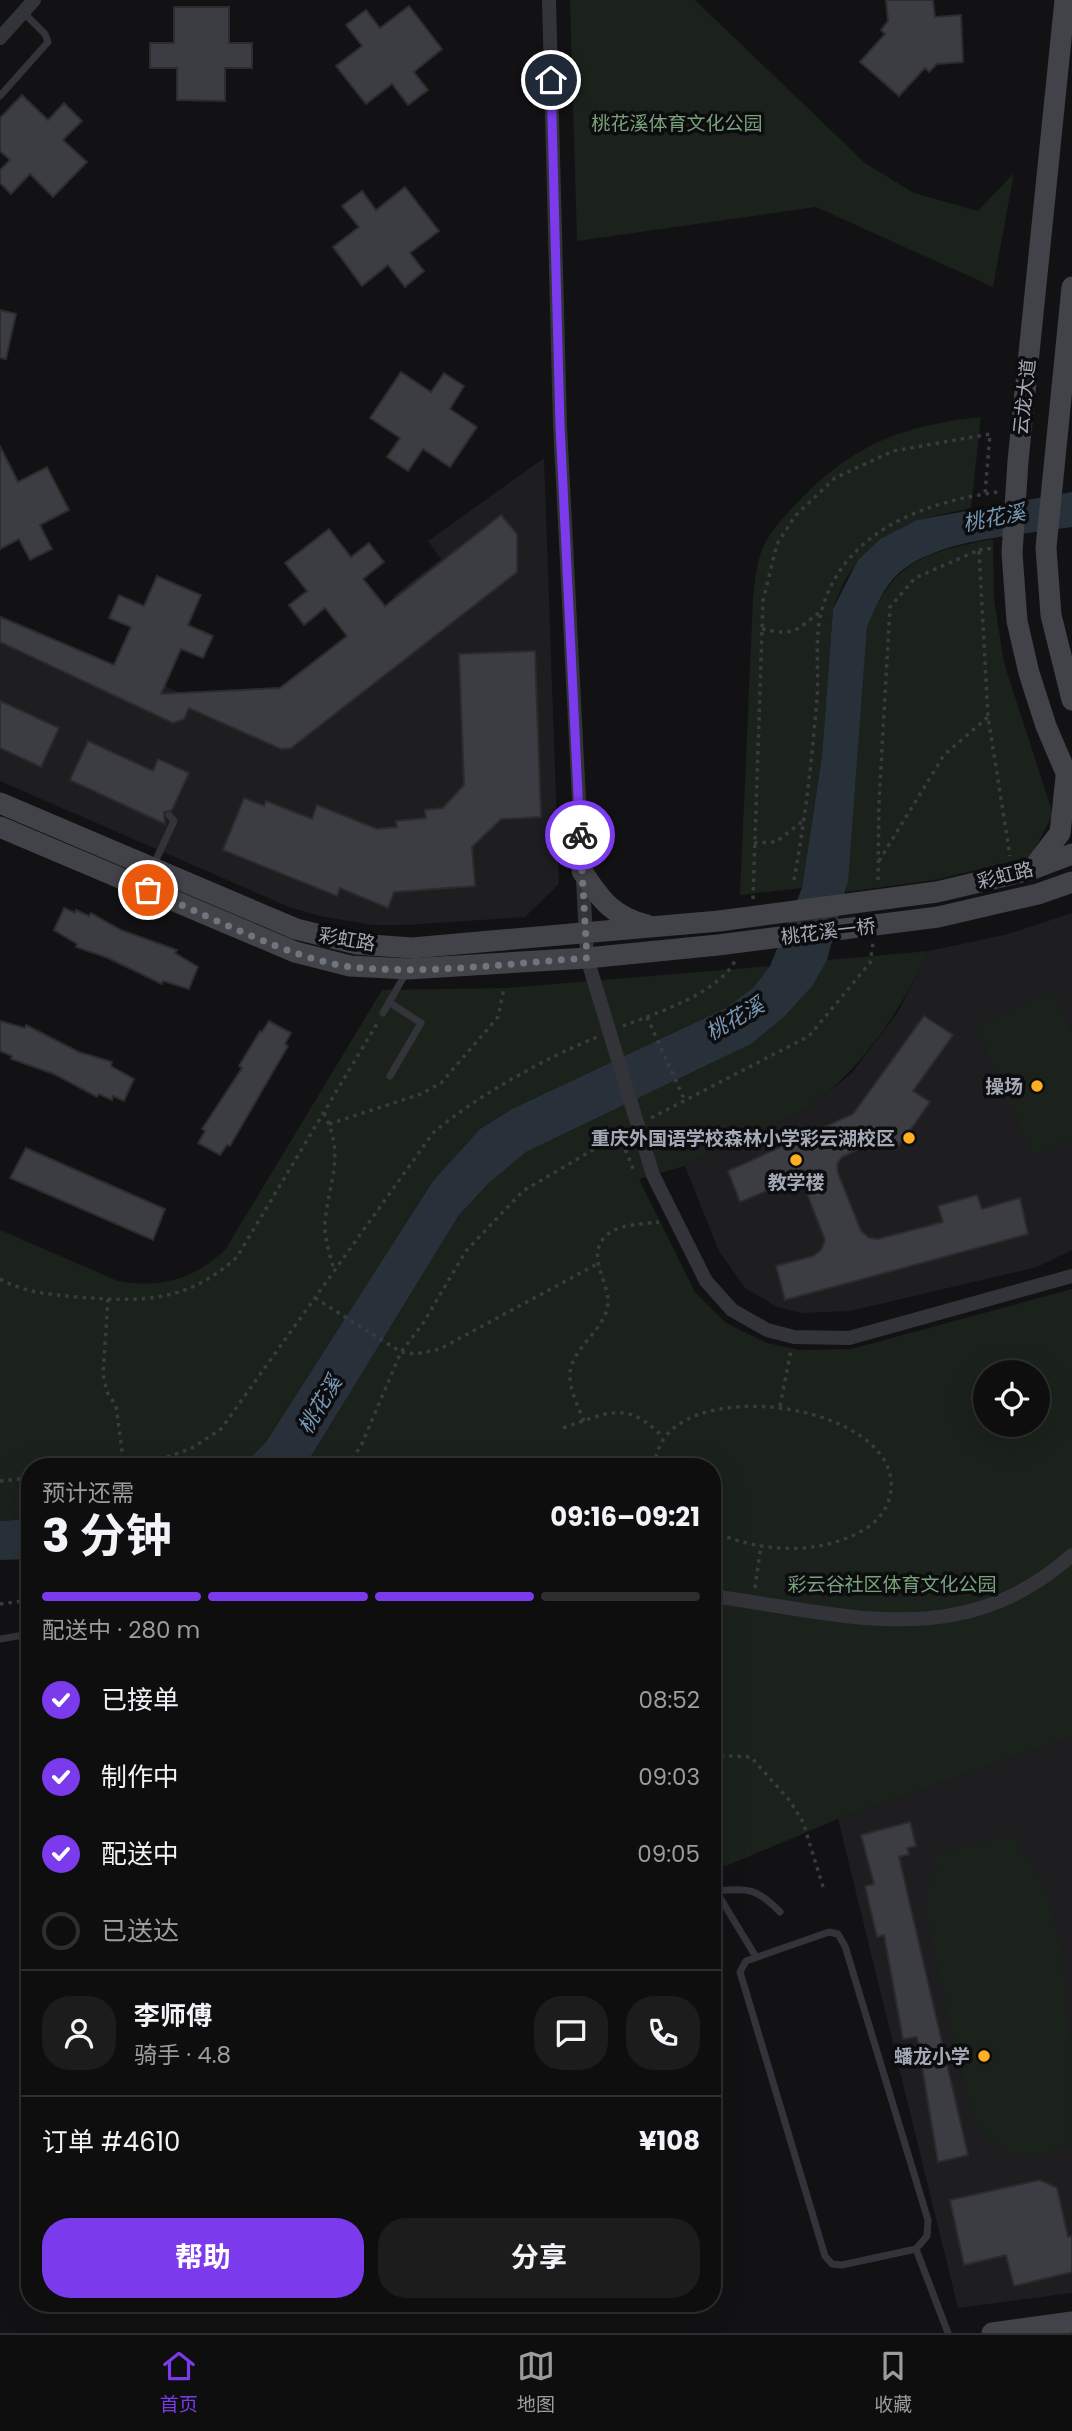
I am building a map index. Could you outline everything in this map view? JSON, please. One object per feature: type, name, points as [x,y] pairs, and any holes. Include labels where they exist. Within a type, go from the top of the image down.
[{"type":"main road","name":"云龙大道","points":[[1065,0],[1018,461],[1012,553],[1017,621],[1029,673],[1069,782]]},
{"type":"main road","name":"云龙大道","points":[[1072,287],[1046,548],[1051,615],[1072,699]]},
{"type":"main road","points":[[1030,870],[1060,833],[1069,782]]},
{"type":"main road","name":"彩虹路","points":[[0,803],[296,929],[357,944],[412,948],[719,921]]},
{"type":"main road","name":"彩虹路","points":[[0,827],[295,952],[350,967],[408,969],[589,966],[718,945]]},
{"type":"main road","name":"彩虹路","points":[[937,892],[1030,870],[1072,854]]},
{"type":"main road","points":[[582,871],[602,902],[614,914],[656,928]]},
{"type":"main road","name":"彩虹路","points":[[938,917],[1038,894],[1072,882]]},
{"type":"main road","points":[[1038,894],[1072,890]]},
{"type":"main road","name":"桃花溪一桥","points":[[719,921],[937,892]]},
{"type":"main road","name":"桃花溪一桥","points":[[718,945],[938,917]]},
{"type":"main road","points":[[992,2333],[1072,2322]]},
{"type":"street","points":[[0,38],[34,0]]},
{"type":"street","points":[[548,0],[560,425],[586,934],[589,966],[649,1164],[705,1281],[732,1310],[767,1330],[794,1337],[849,1338],[1072,1276]]},
{"type":"street","points":[[721,1597],[919,1621],[963,1615],[1005,1601],[1047,1577],[1072,1555]]},
{"type":"lane","points":[[0,96],[48,42],[45,34],[23,12]]},
{"type":"lane","points":[[153,868],[174,821],[169,815]]},
{"type":"lane","points":[[383,1013],[408,969]]},
{"type":"lane","points":[[389,1002],[421,1023],[390,1076]]},
{"type":"lane","points":[[0,1639],[21,1636]]},
{"type":"lane","points":[[721,1890],[743,1888],[763,1894],[779,1912]]},
{"type":"lane","points":[[721,1901],[755,1956]]},
{"type":"lane","points":[[829,1932],[838,1934],[845,1946],[928,2221],[927,2236],[916,2249],[842,2265],[832,2264],[825,2256],[740,1972],[746,1961],[755,1956],[829,1932]]},
{"type":"lane","points":[[916,2249],[948,2333]]},
{"type":"path","points":[[754,903],[763,601],[777,544],[795,516],[835,478],[893,451],[990,435],[985,494]]},
{"type":"path","points":[[794,880],[817,699],[821,611],[833,582],[849,556],[877,533],[928,506],[1010,490]]},
{"type":"path","points":[[762,629],[787,634],[797,632],[821,611]]},
{"type":"path","points":[[877,864],[944,755],[988,716]]},
{"type":"path","points":[[754,844],[776,842],[803,821]]},
{"type":"path","points":[[622,1027],[676,1005],[728,975],[741,951]]},
{"type":"path","points":[[329,1124],[421,1094],[441,1083],[498,1017],[503,988]]},
{"type":"path","points":[[0,1279],[33,1293],[152,1300],[177,1293],[219,1274],[237,1257],[383,1013]]},
{"type":"path","points":[[646,1017],[685,1101]]},
{"type":"path","points":[[165,1458],[192,1448],[220,1429],[433,1133],[456,1114],[574,1046],[598,1037]]},
{"type":"path","points":[[324,1113],[334,1134],[336,1153],[325,1224],[334,1271]]},
{"type":"path","points":[[584,1421],[569,1377],[572,1363],[599,1325],[608,1301],[597,1264],[600,1245],[608,1234],[628,1226],[675,1219]]},
{"type":"path","points":[[314,1298],[401,1352],[415,1354],[440,1349],[597,1264]]},
{"type":"path","points":[[108,1299],[103,1374],[107,1392],[116,1406],[123,1458]]},
{"type":"path","points":[[780,1406],[794,1337]]},
{"type":"path","points":[[655,1458],[663,1437],[695,1417],[739,1406],[780,1406],[824,1417],[863,1439],[880,1454],[889,1467],[892,1486],[888,1503],[879,1518],[862,1532],[841,1540],[797,1548],[761,1545],[721,1535]]},
{"type":"path","points":[[563,1428],[612,1410],[628,1411],[646,1419],[663,1437]]},
{"type":"path","points":[[0,1481],[21,1479]]},
{"type":"path","points":[[753,1602],[761,1545]]},
{"type":"path","points":[[0,1604],[21,1601]]},
{"type":"path","points":[[721,1755],[751,1757],[790,1801],[803,1822],[824,1890]]},
{"type":"shaded area","points":[[544,458],[559,884],[525,917],[372,925],[320,916],[289,907],[0,781],[0,615],[179,692],[279,687],[337,643],[341,649],[399,604],[393,596],[441,559],[428,541]]},
{"type":"shaded area","name":"重庆外国语学校森林小学彩云湖校区","points":[[1072,913],[1072,1250],[1037,1267],[850,1311],[801,1313],[777,1307],[745,1288],[719,1251],[685,1166],[805,1110],[852,1073],[898,1012],[929,951],[1008,934]]},
{"type":"shaded area","name":"蟠龙小学","points":[[1072,1737],[1072,2293],[958,2308],[838,1819]]},
{"type":"green space","name":"桃花溪体育文化公园","points":[[570,0],[695,0],[865,163],[914,193],[978,211],[1014,173],[993,287],[816,207],[577,241]]},
{"type":"green space","points":[[981,417],[971,508],[917,520],[880,539],[858,560],[844,582],[833,608],[822,756],[802,888],[740,895],[753,598],[760,555],[766,541],[786,514],[817,483],[858,452],[903,432]]},
{"type":"green space","points":[[993,539],[994,599],[1004,663],[1053,814],[1031,857],[935,880],[846,892],[867,627],[889,587],[901,573],[915,563],[948,549]]},
{"type":"green space","name":"彩云谷社区体育文化公园","points":[[929,951],[905,997],[877,1039],[826,1094],[805,1110],[685,1166],[639,1179],[695,1292],[726,1323],[767,1343],[800,1350],[851,1349],[1072,1289],[1072,1737],[838,1819],[726,1866],[721,1865],[721,1458],[310,1458],[459,1215],[489,1183],[526,1152],[751,1044],[784,1017],[812,985],[827,960]]},
{"type":"green space","points":[[770,966],[753,988],[724,1009],[512,1109],[480,1129],[433,1181],[266,1442],[249,1458],[21,1458],[21,1520],[0,1521],[0,1230],[118,1281],[148,1284],[189,1275],[225,1250],[382,990],[504,988]]},
{"type":"green space","name":"操场","points":[[1053,991],[1072,1033],[1072,1138],[1033,1156],[975,1026]]},
{"type":"green space","points":[[1016,1833],[1021,1853],[1038,1873],[1050,1904],[1060,1943],[1066,1986],[1071,2074],[1072,2143],[1041,2156],[1027,2157],[1003,2149],[981,2129],[971,2115],[925,1912],[928,1884],[937,1869],[934,1855]]},
{"type":"water","name":"桃花溪","points":[[1072,492],[1072,527],[982,540],[936,552],[900,572],[880,598],[867,627],[848,881],[827,960],[813,985],[784,1017],[751,1044],[526,1152],[489,1183],[459,1215],[310,1458],[250,1458],[266,1442],[433,1181],[480,1129],[512,1109],[724,1009],[753,988],[770,966],[802,888],[822,756],[833,609],[858,560],[880,539],[917,520]]},
{"type":"water","points":[[21,1520],[21,1559],[0,1560],[0,1521]]},
{"type":"building","points":[[886,0],[933,0],[935,17],[961,15],[963,62],[937,64],[929,72],[925,68],[899,96],[860,62],[885,34],[881,30],[888,21]]},
{"type":"building","points":[[409,6],[442,49],[414,72],[428,90],[408,105],[392,84],[366,104],[336,66],[362,46],[346,25],[366,10],[380,28]]},
{"type":"building","points":[[174,7],[229,7],[229,43],[252,43],[252,68],[225,68],[225,101],[177,100],[177,68],[150,68],[150,43],[174,43]]},
{"type":"building","points":[[22,95],[48,120],[64,103],[82,121],[63,140],[87,162],[53,197],[30,174],[11,194],[0,183],[0,170],[10,160],[0,151],[0,118]]},
{"type":"building","points":[[405,187],[439,231],[410,253],[424,271],[405,287],[388,265],[362,286],[333,247],[359,227],[342,206],[362,191],[376,210]]},
{"type":"building","points":[[0,310],[16,314],[6,359],[0,358]]},
{"type":"building","points":[[401,372],[431,392],[444,373],[464,386],[450,409],[477,427],[450,467],[423,449],[408,471],[387,457],[400,438],[370,418]]},
{"type":"building","points":[[0,446],[18,482],[47,467],[69,510],[40,525],[52,549],[30,560],[19,539],[0,549]]},
{"type":"building","points":[[501,515],[517,534],[517,572],[291,748],[281,749],[189,708],[184,719],[173,723],[0,642],[0,617],[114,665],[131,627],[109,618],[119,595],[144,606],[157,576],[201,595],[188,625],[213,636],[203,658],[181,649],[161,694],[280,688],[347,636],[325,608],[304,625],[289,605],[307,591],[285,563],[329,529],[351,557],[369,543],[384,562],[363,579],[385,606]]},
{"type":"building","points":[[535,651],[541,817],[501,819],[472,847],[475,886],[394,892],[388,908],[340,888],[337,896],[223,850],[244,798],[264,806],[266,801],[312,819],[317,805],[377,829],[397,827],[396,821],[426,818],[425,810],[443,808],[464,785],[459,654]]},
{"type":"building","points":[[0,701],[59,728],[41,767],[0,748]]},
{"type":"building","points":[[88,741],[153,771],[158,759],[189,773],[172,810],[164,812],[165,824],[70,780]]},
{"type":"building","points":[[64,908],[89,916],[91,913],[121,930],[177,950],[175,953],[198,967],[189,989],[163,981],[162,984],[108,958],[76,947],[77,944],[54,930]]},
{"type":"building","name":"教学楼","points":[[924,1016],[953,1035],[913,1091],[930,1102],[896,1150],[881,1138],[842,1157],[837,1164],[861,1231],[869,1238],[878,1239],[943,1222],[938,1206],[977,1195],[982,1209],[1020,1198],[1028,1234],[785,1300],[776,1266],[813,1256],[821,1250],[825,1240],[804,1186],[788,1182],[740,1202],[728,1171],[853,1114]]},
{"type":"building","points":[[0,1021],[25,1028],[26,1025],[79,1052],[112,1062],[111,1066],[134,1079],[124,1101],[113,1096],[112,1100],[99,1094],[97,1097],[54,1074],[11,1059],[12,1056],[0,1051]]},
{"type":"building","points":[[269,1021],[291,1033],[285,1044],[288,1046],[230,1146],[227,1145],[220,1155],[198,1143],[205,1131],[202,1129],[242,1068],[239,1066],[260,1031],[262,1032]]},
{"type":"building","points":[[26,1148],[165,1209],[153,1240],[10,1178]]},
{"type":"building","points":[[910,1822],[916,1846],[907,1848],[909,1854],[899,1857],[968,2155],[938,2162],[917,2037],[903,2039],[884,1935],[877,1937],[865,1886],[874,1884],[861,1835]]},
{"type":"building","points":[[1040,2180],[1057,2188],[1068,2237],[1072,2236],[1072,2272],[1014,2286],[1006,2255],[964,2265],[950,2200]]},
{"type":"way so far","points":[[148,890],[295,952],[350,967],[408,969],[587,958],[580,835]]},
{"type":"place","name":"操场","points":[[1037,1086]]},
{"type":"place","name":"重庆外国语学校森林小学彩云湖校区","points":[[909,1138]]},
{"type":"place","name":"教学楼","points":[[796,1160]]},
{"type":"place","name":"蟠龙小学","points":[[984,2056]]},
{"type":"route","points":[[551,80],[560,425],[580,835]]}]
